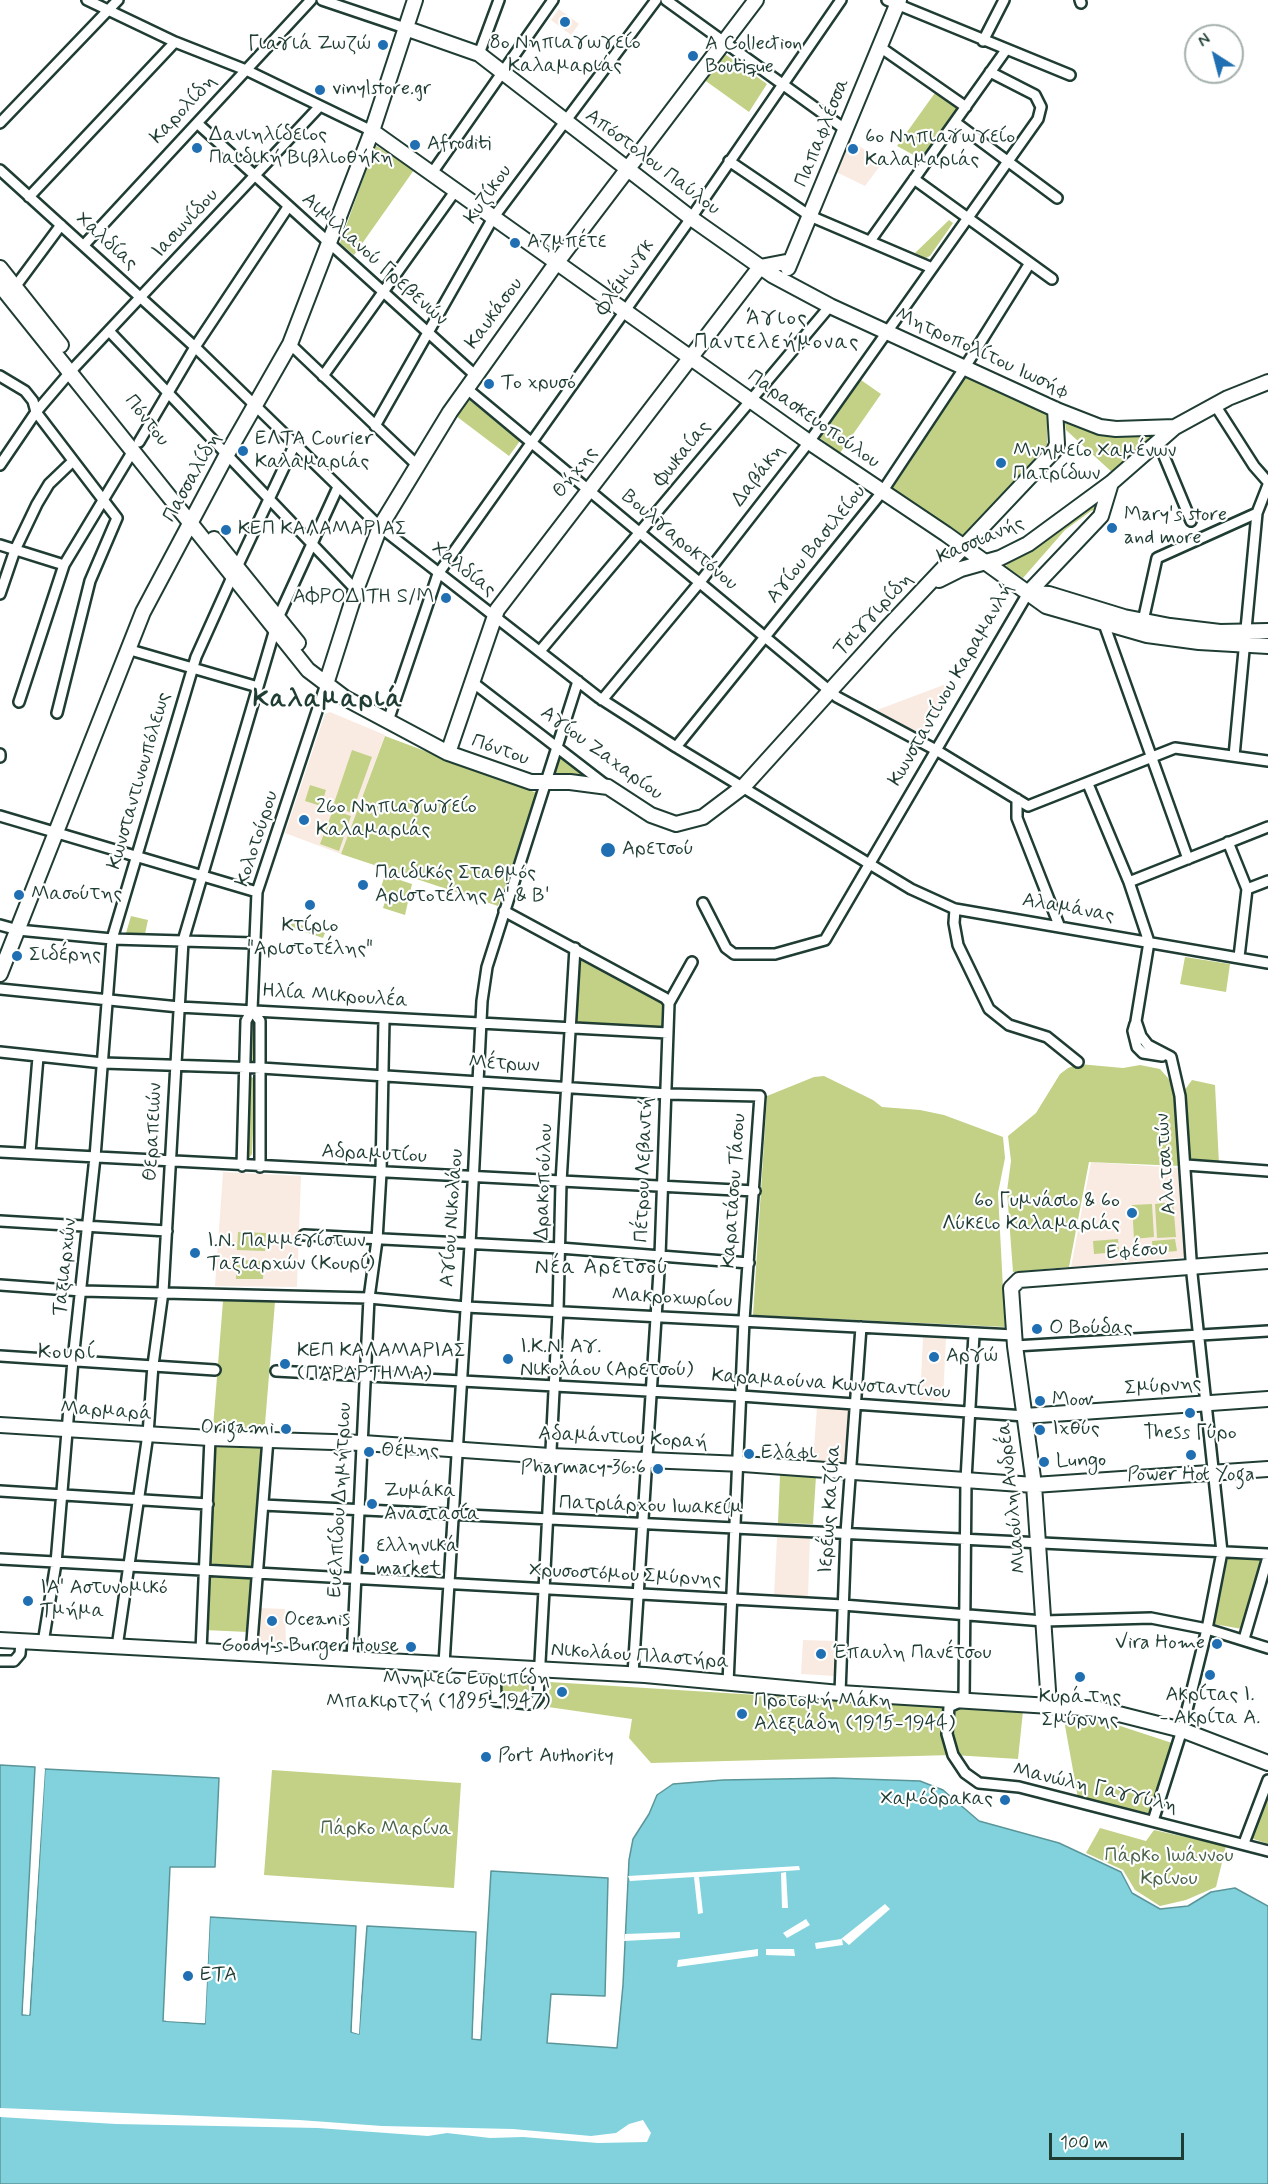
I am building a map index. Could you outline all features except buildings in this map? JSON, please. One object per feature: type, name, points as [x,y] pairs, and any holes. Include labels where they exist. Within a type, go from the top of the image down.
[{"type":"main road","name":"Πασσαλίδη","points":[[0,974],[143,612],[226,456],[290,344],[372,131],[415,0]]},
{"type":"main road","name":"Καυκάσου","points":[[326,684],[356,590],[380,527],[466,388],[557,262],[756,0]]},
{"type":"main road","name":"Παπαφλέσσα","points":[[781,280],[880,47],[894,2]]},
{"type":"main road","name":"Απόστολου Παύλου","points":[[405,28],[480,54],[691,218],[781,280]]},
{"type":"main road","name":"Παρασκευοπούλου","points":[[372,131],[809,442],[965,547],[1046,606],[1147,635],[1245,639]]},
{"type":"main road","points":[[760,267],[791,261]]},
{"type":"main road","name":"Θήχης","points":[[448,753],[494,618],[588,489],[760,267]]},
{"type":"main road","name":"Πόντου","points":[[0,268],[6,293],[74,368],[192,519],[326,684],[345,699],[448,753],[519,779],[608,787]]},
{"type":"main road","name":"Μητροπολίτου Ιωσήφ","points":[[781,280],[830,306],[1055,409],[1100,427],[1116,429],[1175,427]]},
{"type":"main road","points":[[1111,483],[1159,444],[1175,427],[1215,405],[1268,382]]},
{"type":"main road","name":"Τσιγγιρίδη","points":[[744,786],[829,691],[1054,451],[1057,444],[1055,409]]},
{"type":"main road","name":"Κασσιανής","points":[[924,590],[949,574],[986,563],[1028,544],[1111,483]]},
{"type":"main road","name":"Κωνσταντίνου Καραμανλή","points":[[1028,593],[1101,516],[1111,483]]},
{"type":"main road","points":[[1028,593],[1049,594],[1143,621],[1245,639],[1268,646]]},
{"type":"main road","points":[[1245,639],[1268,632]]},
{"type":"main road","name":"Αγίου Ζαχαρίου","points":[[608,787],[654,817],[681,824],[708,814],[744,786]]},
{"type":"main road","name":"Εφέσου","points":[[1011,1288],[1019,1280],[1268,1261]]},
{"type":"main road","name":"Μιαούλη Ανδρέα","points":[[1011,1288],[1015,1341],[1034,1485],[1049,1705]]},
{"type":"main road","name":"Σμύρνης","points":[[1024,1416],[1268,1399]]},
{"type":"main road","name":"Μαρμαρά","points":[[0,1425],[210,1438]]},
{"type":"main road","name":"Αδαμάντιου Κοραή","points":[[210,1438],[363,1443],[550,1456],[739,1464],[1034,1485],[1268,1468]]},
{"type":"main road","name":"Νικολάου Πλαστήρα","points":[[0,1640],[633,1674],[840,1693],[1099,1709],[1182,1730],[1268,1763]]},
{"type":"street","points":[[87,0],[175,42],[246,70],[372,131]]},
{"type":"street","points":[[0,123],[118,0]]},
{"type":"street","name":"Καρολίδη","points":[[84,245],[311,0]]},
{"type":"street","points":[[321,0],[405,28]]},
{"type":"street","points":[[480,54],[499,0]]},
{"type":"street","points":[[432,173],[554,0]]},
{"type":"street","name":"Κυζίκου","points":[[375,426],[494,218],[656,0]]},
{"type":"street","points":[[666,0],[846,130]]},
{"type":"street","name":"Φλέμινγκ","points":[[388,721],[438,574],[691,218],[841,0]]},
{"type":"street","points":[[983,41],[1004,0]]},
{"type":"street","points":[[894,2],[983,41],[1070,75]]},
{"type":"street","points":[[29,197],[175,42]]},
{"type":"street","points":[[880,47],[966,106]]},
{"type":"street","points":[[870,241],[1006,50]]},
{"type":"street","name":"Δαβάκη","points":[[602,700],[700,582],[809,442],[1038,119],[1041,107],[1035,95],[990,72]]},
{"type":"street","name":"Ιασωνίδου","points":[[0,465],[36,412],[74,368],[320,106]]},
{"type":"street","points":[[955,122],[1057,198]]},
{"type":"street","name":"Αιμιλιανού Γρεβενών","points":[[197,123],[475,375]]},
{"type":"street","points":[[729,161],[810,216],[932,268]]},
{"type":"street","name":"Χαλδίας","points":[[0,170],[195,346],[380,527],[438,574],[602,700],[871,864]]},
{"type":"street","points":[[914,179],[1053,279]]},
{"type":"street","points":[[323,376],[456,190]]},
{"type":"street","points":[[19,702],[64,565],[195,346],[288,207]]},
{"type":"street","points":[[6,293],[61,225]]},
{"type":"street","name":"Αγίου Βασιλείου","points":[[676,747],[882,492],[965,367],[1030,263]]},
{"type":"street","name":"Φωκαίας","points":[[540,651],[642,533],[830,306]]},
{"type":"street","points":[[110,332],[356,590]]},
{"type":"street","points":[[290,344],[417,466]]},
{"type":"street","points":[[0,376],[25,391],[33,401],[36,412],[116,514],[118,522],[90,581],[57,713]]},
{"type":"street","name":"Βουλγαροκτόνου","points":[[466,388],[829,691],[851,706],[936,750],[1017,799]]},
{"type":"street","points":[[1215,405],[1268,484],[1257,513],[1234,756]]},
{"type":"street","name":"Κωνσταντινουπόλεως","points":[[108,1002],[112,939],[192,668],[295,444]]},
{"type":"street","points":[[1159,444],[1199,539]]},
{"type":"street","points":[[0,594],[15,550],[45,491],[73,461]]},
{"type":"street","name":"Θεραπειών","points":[[117,1647],[148,1434],[153,1365],[163,1292],[183,941],[276,623],[338,487]]},
{"type":"street","points":[[1143,621],[1155,561],[1257,513]]},
{"type":"street","points":[[0,545],[64,565]]},
{"type":"street","name":"Κωνσταντίνου Καραμανλή","points":[[704,903],[729,952],[750,956],[775,954],[825,940],[1028,593]]},
{"type":"street","points":[[1104,624],[1188,858]]},
{"type":"street","points":[[127,649],[258,687]]},
{"type":"street","name":"Αγίου Ζαχαρίου","points":[[471,681],[608,787]]},
{"type":"street","name":"Αγίου Νικολάου","points":[[444,1664],[447,1584],[474,1178],[481,1024],[487,967],[578,681]]},
{"type":"street","name":"Κολοτούρου","points":[[242,1166],[246,1022],[252,1010],[257,892],[326,684]]},
{"type":"street","points":[[1059,925],[1017,818],[1017,799],[1031,806],[1178,748],[1268,761]]},
{"type":"street","points":[[1088,784],[1129,882],[1149,942]]},
{"type":"street","points":[[0,816],[257,892]]},
{"type":"street","points":[[1129,882],[1268,827]]},
{"type":"street","points":[[1228,842],[1248,889],[1239,957]]},
{"type":"street","name":"Αλαμάνας","points":[[871,864],[911,889],[955,909],[1059,925],[1268,963]]},
{"type":"street","points":[[1248,889],[1268,880]]},
{"type":"street","points":[[955,909],[954,923],[958,945],[989,1009],[1009,1025],[1047,1037],[1078,1062]]},
{"type":"street","points":[[504,911],[665,998],[669,1003]]},
{"type":"street","points":[[0,925],[18,930],[112,939],[254,943]]},
{"type":"street","name":"Αλατσατών","points":[[1149,942],[1133,1031],[1134,1040],[1143,1053],[1171,1057],[1180,1096],[1191,1267],[1222,1552],[1207,1629],[1182,1730],[1153,1821]]},
{"type":"street","name":"Δρακοπούλου","points":[[495,1667],[496,1701],[530,1704],[538,1698],[558,1311],[561,1182],[575,948]]},
{"type":"street","name":"Πέτρου Λεβαντή","points":[[633,1674],[660,1256],[669,1003],[692,962]]},
{"type":"street","name":"Ηλία Μικρουλέα","points":[[0,989],[179,1008],[668,1033]]},
{"type":"street","name":"Ταξιαρχών","points":[[42,1643],[56,1563],[73,1360],[82,1292],[108,1002]]},
{"type":"street","name":"Κολοτούρου","points":[[252,1010],[260,1021],[260,1167]]},
{"type":"street","name":"Ευελπίδου Δημήτριου","points":[[352,1659],[369,1298],[377,1240],[381,1173],[381,1077],[384,1019]]},
{"type":"street","name":"Μέτρων","points":[[0,1052],[103,1063],[246,1067],[667,1094],[760,1096]]},
{"type":"street","points":[[30,1153],[38,1057]]},
{"type":"street","name":"Καρατάσου Τάσου","points":[[728,1683],[744,1320],[760,1096]]},
{"type":"street","name":"Αδραμυτίου","points":[[0,1152],[755,1191]]},
{"type":"street","points":[[1186,1165],[1268,1171]]},
{"type":"street","points":[[0,1221],[167,1231]]},
{"type":"street","points":[[304,1235],[560,1248],[749,1263]]},
{"type":"street","name":"Μακροχωρίου","points":[[0,1285],[82,1292],[369,1298],[466,1307],[974,1334],[1015,1341],[1198,1336],[1268,1331]]},
{"type":"street","name":"Ιερέως Καζίκα","points":[[840,1693],[846,1533],[861,1327]]},
{"type":"street","points":[[964,1700],[966,1480],[974,1334]]},
{"type":"street","points":[[0,1356],[215,1370]]},
{"type":"street","name":"Καραμαούνα Κωνσταντίνου","points":[[276,1371],[741,1396],[1024,1416]]},
{"type":"street","points":[[201,1651],[210,1438]]},
{"type":"street","points":[[251,1654],[268,1439]]},
{"type":"street","points":[[0,1491],[208,1504]]},
{"type":"street","name":"Πατριάρχου Ιωακείμ","points":[[263,1505],[547,1521],[846,1533],[967,1541],[1039,1542],[1268,1556]]},
{"type":"street","points":[[1244,1639],[1268,1556]]},
{"type":"street","name":"Χρυσοστόμου Σμύρνης","points":[[0,1559],[129,1568],[843,1605],[1044,1622],[1151,1618],[1207,1629],[1268,1648]]},
{"type":"street","points":[[0,1661],[14,1660],[20,1654],[21,1642]]},
{"type":"street","name":"Μανώλη Γαγγύλη","points":[[964,1700],[949,1707],[947,1734],[953,1755],[970,1778],[979,1783],[1019,1786],[1107,1812],[1244,1843],[1268,1851]]},
{"type":"street","points":[[1244,1843],[1268,1780]]},
{"type":"shaded area","name":"8ο Νηπιαγωγείο Καλαμαριάς","points":[[559,9],[579,24],[571,35],[551,20]]},
{"type":"shaded area","name":"6ο Νηπιαγωγείο Καλαμαριάς","points":[[846,137],[883,162],[865,186],[832,170]]},
{"type":"shaded area","points":[[954,681],[923,738],[877,710]]},
{"type":"shaded area","points":[[330,712],[385,735],[341,854],[285,833],[325,714]]},
{"type":"shaded area","name":"6ο Γυμνάσιο & 6ο Λύκειο Καλαμαριάς","points":[[1091,1162],[1181,1168],[1186,1257],[1071,1267]]},
{"type":"shaded area","points":[[223,1172],[301,1176],[297,1287],[215,1286]]},
{"type":"shaded area","name":"Αργώ","points":[[923,1337],[946,1338],[943,1401],[920,1400]]},
{"type":"shaded area","points":[[817,1407],[851,1409],[848,1463],[813,1461]]},
{"type":"shaded area","points":[[777,1537],[810,1538],[808,1597],[774,1595]]},
{"type":"shaded area","name":"Oceanis","points":[[260,1608],[285,1609],[286,1645],[258,1644]]},
{"type":"shaded area","points":[[803,1640],[836,1641],[834,1676],[801,1674]]},
{"type":"green space","points":[[722,52],[767,84],[749,112],[703,79]]},
{"type":"green space","points":[[937,90],[959,106],[921,159],[897,146]]},
{"type":"green space","points":[[375,145],[414,170],[354,255],[340,243]]},
{"type":"green space","points":[[949,220],[953,223],[930,256],[926,258],[915,253]]},
{"type":"green space","points":[[968,374],[1047,413],[1047,445],[963,537],[892,489]]},
{"type":"green space","points":[[861,380],[881,394],[840,453],[820,438]]},
{"type":"green space","points":[[467,398],[520,441],[509,456],[456,416]]},
{"type":"green space","points":[[1065,423],[1109,436],[1151,436],[1114,474],[1066,430]]},
{"type":"green space","points":[[1095,505],[1098,509],[1091,511],[1065,530],[1023,578],[1006,567],[1007,563],[1029,553]]},
{"type":"green space","points":[[385,736],[537,793],[498,906],[341,854]]},
{"type":"green space","points":[[352,750],[372,757],[352,813],[333,806]]},
{"type":"green space","points":[[557,755],[588,776],[552,773]]},
{"type":"green space","points":[[310,785],[326,790],[321,806],[305,801]]},
{"type":"green space","points":[[333,810],[351,816],[339,851],[320,844]]},
{"type":"green space","points":[[385,875],[412,884],[405,915],[383,908],[387,895],[379,893]]},
{"type":"green space","points":[[131,916],[148,920],[145,934],[126,933]]},
{"type":"green space","points":[[295,923],[325,933],[323,938],[293,928],[290,924]]},
{"type":"green space","points":[[580,954],[663,1000],[666,1004],[666,1027],[576,1022]]},
{"type":"green space","points":[[1185,957],[1230,964],[1226,992],[1180,984]]},
{"type":"green space","points":[[252,1022],[257,1022],[256,1063],[251,1062]]},
{"type":"green space","points":[[1079,1064],[1123,1068],[1140,1065],[1160,1069],[1175,1086],[1180,1166],[1089,1162],[1069,1267],[1013,1272],[1007,1191],[1011,1161],[1008,1136],[1036,1113],[1060,1074]]},
{"type":"green space","points":[[824,1076],[873,1100],[882,1107],[920,1110],[944,1115],[1003,1137],[1005,1158],[998,1193],[1005,1327],[753,1315],[767,1096],[814,1077]]},
{"type":"green space","points":[[250,1077],[255,1078],[252,1154],[249,1158],[247,1157]]},
{"type":"green space","points":[[1192,1080],[1215,1085],[1219,1164],[1190,1162],[1184,1091]]},
{"type":"green space","points":[[1173,1202],[1176,1237],[1157,1238],[1155,1204]]},
{"type":"green space","points":[[1152,1204],[1154,1237],[1134,1239],[1132,1205]]},
{"type":"green space","points":[[238,1232],[266,1233],[265,1251],[237,1250]]},
{"type":"green space","points":[[1118,1239],[1119,1252],[1094,1254],[1093,1241]]},
{"type":"green space","points":[[1175,1239],[1177,1251],[1153,1253],[1152,1241]]},
{"type":"green space","points":[[236,1260],[264,1261],[263,1279],[236,1279]]},
{"type":"green space","points":[[223,1301],[275,1302],[248,1632],[204,1630],[212,1505],[212,1440]]},
{"type":"green space","points":[[780,1475],[816,1476],[813,1524],[778,1523]]},
{"type":"green space","points":[[1228,1557],[1261,1560],[1242,1629],[1214,1624]]},
{"type":"green space","points":[[502,1680],[529,1680],[529,1692],[502,1691]]},
{"type":"green space","points":[[550,1682],[949,1707],[951,1726],[957,1707],[1023,1711],[1018,1759],[953,1755],[651,1763],[629,1738],[632,1719],[548,1707]]},
{"type":"green space","points":[[1096,1718],[1172,1743],[1149,1813],[1078,1798],[1064,1720]]},
{"type":"green space","name":"Πάρκο Μαρίνα","points":[[272,1770],[461,1783],[454,1888],[264,1875]]},
{"type":"green space","points":[[1268,1796],[1268,1844],[1251,1838]]},
{"type":"green space","name":"Πάρκο Ιωάννου Κρίνου","points":[[1100,1828],[1146,1841],[1154,1830],[1226,1846],[1216,1887],[1186,1900],[1160,1906],[1135,1890],[1123,1870],[1086,1853]]},
{"type":"water","points":[[0,1765],[35,1767],[22,2015],[30,2015],[45,1769],[219,1778],[215,1867],[170,1867],[163,2021],[205,2024],[210,1917],[356,1926],[351,2032],[359,2034],[367,1926],[476,1932],[472,2039],[481,2040],[491,1871],[608,1878],[605,1996],[551,1994],[547,2043],[617,2048],[623,1985],[629,1860],[633,1839],[649,1814],[657,1795],[673,1784],[723,1780],[834,1778],[920,1781],[943,1790],[979,1821],[1059,1843],[1121,1872],[1132,1893],[1160,1909],[1188,1906],[1211,1892],[1235,1888],[1268,1906],[1268,2184],[0,2184]]},
{"type":"pier","points":[[37,1768],[25,2012],[27,2012],[42,1769],[45,1769],[29,2015],[23,2014]]},
{"type":"pier","points":[[799,1866],[800,1870],[699,1877],[703,1913],[698,1914],[694,1877],[630,1881],[628,1876]]},
{"type":"pier","points":[[786,1872],[788,1908],[782,1908],[781,1873]]},
{"type":"pier","points":[[625,1878],[621,1985],[614,2045]]},
{"type":"pier","points":[[885,1904],[890,1909],[849,1945],[842,1939],[843,1945],[816,1949],[815,1943],[841,1939]]},
{"type":"pier","points":[[210,1914],[205,2023],[166,2021],[166,2018],[202,2021],[207,1917]]},
{"type":"pier","points":[[806,1919],[810,1925],[787,1938],[783,1933]]},
{"type":"pier","points":[[358,1925],[354,2030],[357,2030],[365,1925],[359,2034],[352,2032]]},
{"type":"pier","points":[[680,1932],[680,1938],[624,1941],[625,1934]]},
{"type":"pier","points":[[478,1935],[475,2036],[478,2037],[486,1936],[480,2039],[473,2038]]},
{"type":"pier","points":[[758,1949],[758,1956],[677,1967],[678,1960]]},
{"type":"pier","points":[[766,1949],[794,1949],[795,1956],[766,1955]]},
{"type":"pier","points":[[0,2108],[299,2120],[382,2126],[513,2129],[591,2136],[616,2133],[629,2124],[643,2120],[651,2133],[647,2142],[598,2143],[523,2137],[490,2138],[447,2133],[428,2136],[318,2128],[116,2124],[0,2117]]},
{"type":"place","name":"8ο Νηπιαγωγείο Καλαμαριάς","points":[[565,22]]},
{"type":"place","name":"Γιαγιά Ζωζώ","points":[[383,45]]},
{"type":"place","name":"A Collection Boutique","points":[[693,56]]},
{"type":"place","name":"vinylstore.gr","points":[[320,90]]},
{"type":"place","name":"Afroditi","points":[[415,145]]},
{"type":"place","name":"Δανιηλίδειος Παιδική Βιβλιοθήκη","points":[[197,148]]},
{"type":"place","name":"6ο Νηπιαγωγείο Καλαμαριάς","points":[[853,149]]},
{"type":"place","name":"Αζμπέτε","points":[[515,243]]},
{"type":"place","name":"Το χρυσό","points":[[489,384]]},
{"type":"place","name":"ΕΛΤΑ Courier Καλαμαριάς","points":[[243,451]]},
{"type":"place","name":"Μνημείο Χαμένων Πατρίδων","points":[[1001,463]]},
{"type":"place","name":"Mary's store and more","points":[[1112,528]]},
{"type":"place","name":"ΚΕΠ ΚΑΛΑΜΑΡΙΑΣ","points":[[226,530]]},
{"type":"place","name":"ΑΦΡΟΔΙΤΗ S/M","points":[[446,598]]},
{"type":"place","name":"26ο Νηπιαγωγείο Καλαμαριάς","points":[[304,820]]},
{"type":"place","name":"Αρετσού","points":[[608,850]]},
{"type":"place","name":"Παιδικός Σταθμός Αριστοτέλης Α' & Β'","points":[[363,885]]},
{"type":"place","name":"Μασούτης","points":[[19,895]]},
{"type":"place","name":"Κτίριο \"Αριστοτέλης\"","points":[[310,905]]},
{"type":"place","name":"Σιδέρης","points":[[17,956]]},
{"type":"place","name":"6ο Γυμνάσιο & 6ο Λύκειο Καλαμαριάς","points":[[1132,1213]]},
{"type":"place","name":"Ι.Ν. Παμμεγίστων Ταξιαρχών (Κουρί)","points":[[195,1253]]},
{"type":"place","name":"Ο Βούδας","points":[[1037,1329]]},
{"type":"place","name":"Αργώ","points":[[934,1357]]},
{"type":"place","name":"Ι.Κ.Ν. Αγ. Νικολάου (Αρετσού)","points":[[508,1359]]},
{"type":"place","name":"ΚΕΠ ΚΑΛΑΜΑΡΙΑΣ (ΠΑΡΑΡΤΗΜΑ)","points":[[285,1364]]},
{"type":"place","name":"Moov","points":[[1040,1401]]},
{"type":"place","name":"Thess Γύρο","points":[[1190,1413]]},
{"type":"place","name":"Origami","points":[[286,1429]]},
{"type":"place","name":"Ιχθύς","points":[[1040,1430]]},
{"type":"place","name":"Θέμης","points":[[369,1452]]},
{"type":"place","name":"Ελάφι","points":[[749,1454]]},
{"type":"place","name":"Power Hot Yoga","points":[[1191,1455]]},
{"type":"place","name":"Lungo","points":[[1044,1462]]},
{"type":"place","name":"Pharmacy 36.6","points":[[658,1469]]},
{"type":"place","name":"Ζυμάκα Αναστασία","points":[[372,1504]]},
{"type":"place","name":"ελληνικά market","points":[[364,1559]]},
{"type":"place","name":"ΙΑ' Αστυνομικό Τμήμα","points":[[28,1601]]},
{"type":"place","name":"Oceanis","points":[[272,1621]]},
{"type":"place","name":"Vira Home","points":[[1217,1644]]},
{"type":"place","name":"Goody's Burger House","points":[[411,1647]]},
{"type":"place","name":"Έπαυλη Πανέτσου","points":[[821,1654]]},
{"type":"place","name":"Ακρίτας Ι. - Ακρίτα Α.","points":[[1210,1675]]},
{"type":"place","name":"Κυρά της Σμύρνης","points":[[1080,1677]]},
{"type":"place","name":"Μνημείο Ευριπίδη Μπακιρτζή (1895-1947)","points":[[562,1692]]},
{"type":"place","name":"Προτομή Μάκη Αλεξιάδη (1915-1944)","points":[[742,1714]]},
{"type":"place","name":"Port Authority","points":[[486,1757]]},
{"type":"place","name":"Χαμόδρακας","points":[[1005,1800]]},
{"type":"place","name":"ΕΤΑ","points":[[188,1976]]},
{"type":"district","name":"Άγιος Παντελεήμονας","points":[[777,332]]},
{"type":"district","name":"Καλαμαριά","points":[[328,701]]},
{"type":"district","name":"Νέα Αρετσού","points":[[602,1269]]},
{"type":"district","name":"Κουρί","points":[[67,1354]]}]
